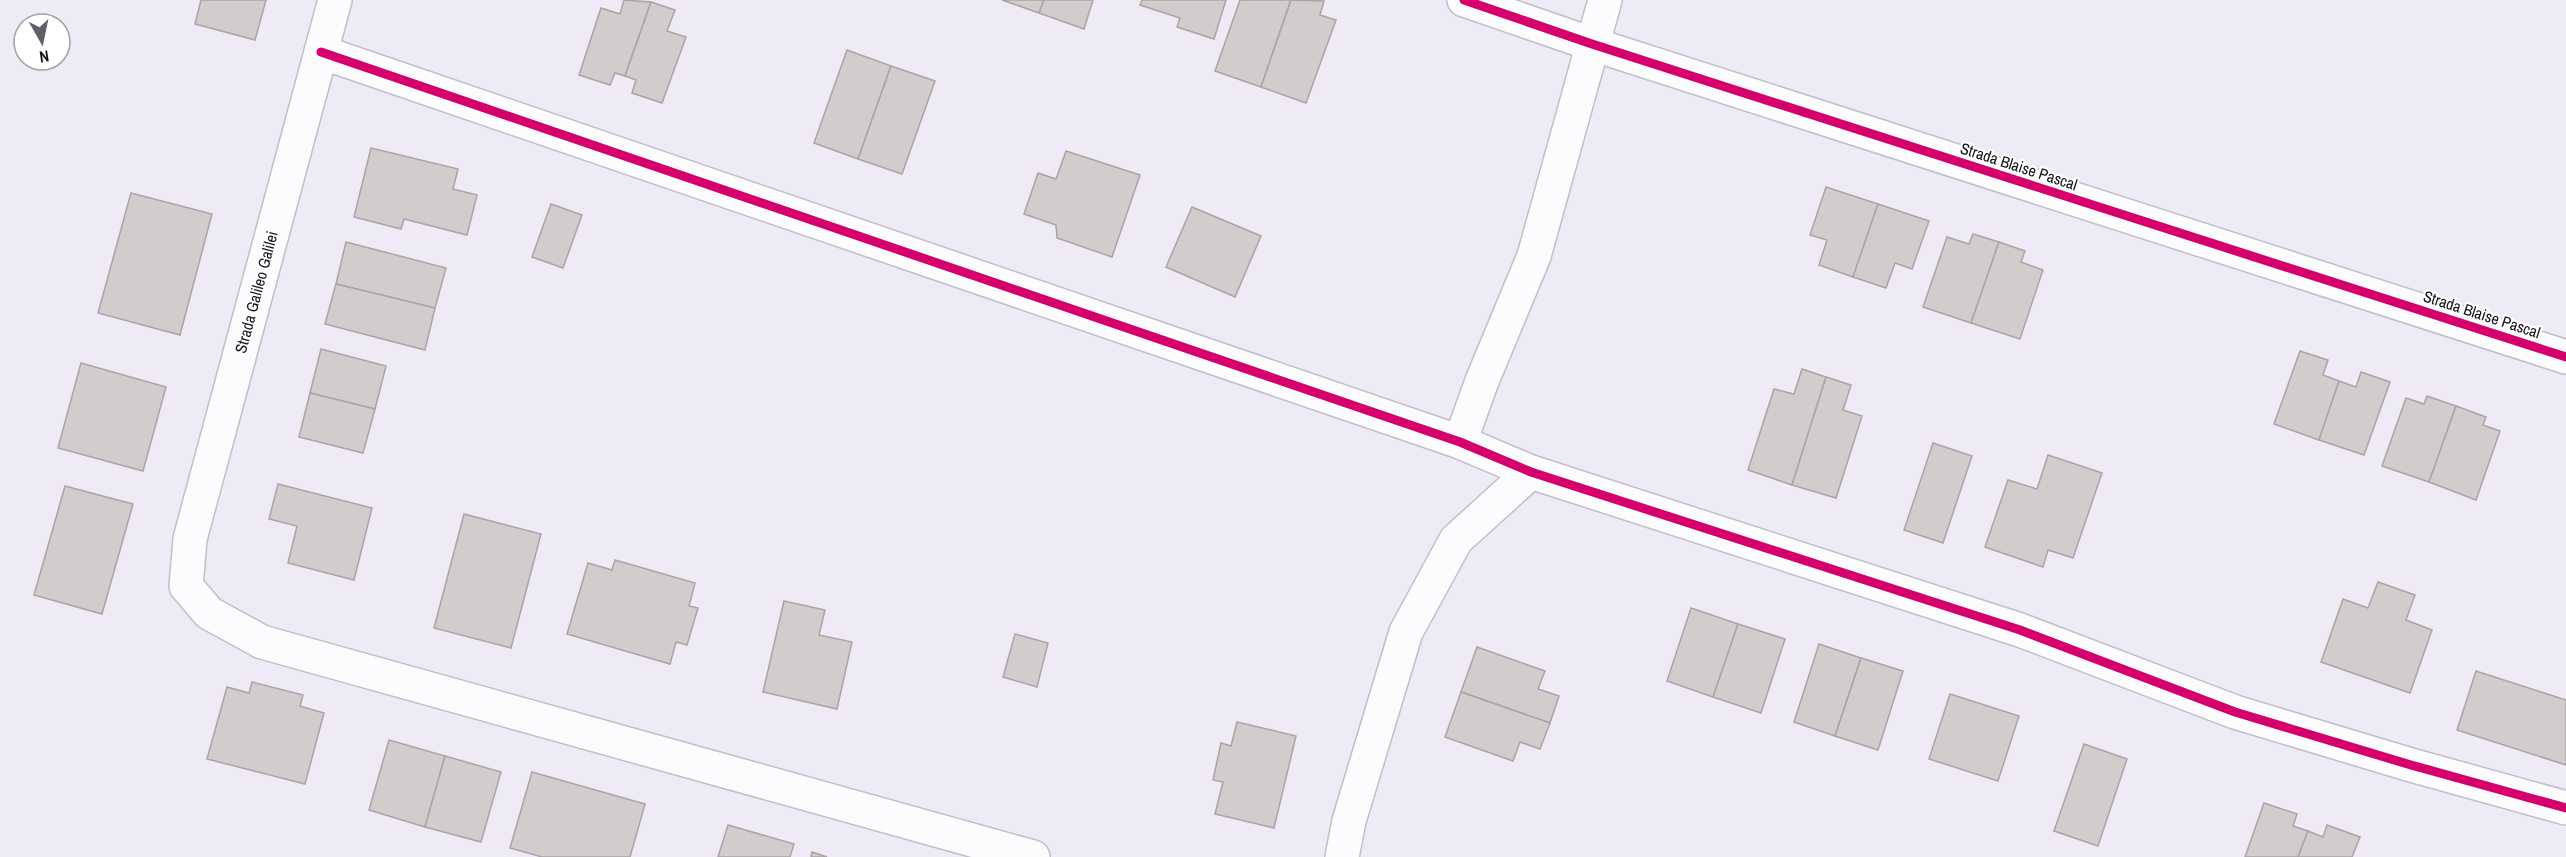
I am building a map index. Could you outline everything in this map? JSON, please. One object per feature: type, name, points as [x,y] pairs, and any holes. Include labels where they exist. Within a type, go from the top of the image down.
[{"type":"street","name":"Strada Galileo Galilei","points":[[335,0],[190,539],[186,586],[209,613],[262,642],[1033,857]]},
{"type":"street","name":"Strada Blaise Pascal","points":[[1464,0],[1592,44],[2566,357]]},
{"type":"street","points":[[1460,442],[1482,381],[1534,256],[1605,0]]},
{"type":"street","points":[[321,52],[1460,442],[1530,472],[2020,630],[2235,712],[2411,765],[2566,808]]},
{"type":"street","points":[[1342,857],[1349,821],[1406,632],[1456,540],[1530,472]]},
{"type":"building","points":[[201,0],[266,0],[255,40],[195,24]]},
{"type":"building","points":[[624,0],[651,2],[625,76],[615,73],[610,85],[579,75],[601,8],[620,14]]},
{"type":"building","points":[[1002,0],[1044,0],[1039,13]]},
{"type":"building","points":[[1044,0],[1093,0],[1084,29],[1039,13]]},
{"type":"building","points":[[1142,0],[1226,0],[1214,39],[1177,27],[1180,18],[1140,5]]},
{"type":"building","points":[[1240,0],[1291,0],[1261,87],[1215,71]]},
{"type":"building","points":[[1291,0],[1324,1],[1320,15],[1336,20],[1306,103],[1261,87]]},
{"type":"building","points":[[651,2],[675,10],[667,31],[686,37],[662,103],[632,93],[636,80],[625,76]]},
{"type":"building","points":[[847,50],[891,66],[858,159],[814,143]]},
{"type":"building","points":[[891,66],[935,81],[902,174],[858,159]]},
{"type":"building","points":[[371,148],[458,169],[453,189],[477,195],[467,235],[404,219],[401,229],[354,217]]},
{"type":"building","points":[[1066,151],[1140,175],[1112,257],[1057,238],[1056,225],[1024,214],[1038,173],[1056,179]]},
{"type":"building","points":[[1826,187],[1878,204],[1853,277],[1819,265],[1827,240],[1810,235]]},
{"type":"building","points":[[131,193],[212,214],[180,335],[98,313]]},
{"type":"building","points":[[551,204],[582,215],[563,268],[532,257]]},
{"type":"building","points":[[1878,204],[1929,221],[1912,269],[1895,263],[1886,288],[1853,277]]},
{"type":"building","points":[[1192,207],[1261,236],[1235,297],[1166,267]]},
{"type":"building","points":[[1973,234],[1999,242],[1971,323],[1923,307],[1947,237],[1969,244]]},
{"type":"building","points":[[346,242],[446,268],[435,308],[336,284]]},
{"type":"building","points":[[1999,242],[2025,251],[2021,262],[2043,270],[2020,339],[1971,323]]},
{"type":"building","points":[[336,284],[435,308],[425,350],[325,324]]},
{"type":"building","points":[[321,349],[386,366],[375,409],[310,393]]},
{"type":"building","points":[[2300,351],[2328,360],[2323,375],[2339,381],[2319,440],[2274,424]]},
{"type":"building","points":[[81,363],[166,387],[143,471],[58,448]]},
{"type":"building","points":[[1802,369],[1826,377],[1792,485],[1748,470],[1774,389],[1794,394]]},
{"type":"building","points":[[2361,372],[2390,382],[2364,455],[2319,440],[2339,381],[2356,387]]},
{"type":"building","points":[[1826,377],[1851,385],[1843,410],[1862,416],[1836,498],[1792,485]]},
{"type":"building","points":[[310,393],[375,409],[363,453],[299,437]]},
{"type":"building","points":[[2427,396],[2456,406],[2429,482],[2382,466],[2406,398],[2424,404]]},
{"type":"building","points":[[2456,406],[2486,417],[2483,425],[2500,431],[2476,500],[2429,482]]},
{"type":"building","points":[[1933,443],[1972,456],[1943,543],[1904,530]]},
{"type":"building","points":[[2048,455],[2102,473],[2073,558],[2048,550],[2043,567],[1985,547],[2008,480],[2037,489]]},
{"type":"building","points":[[278,484],[372,508],[354,580],[288,563],[297,526],[269,519]]},
{"type":"building","points":[[65,486],[133,504],[102,614],[34,595]]},
{"type":"building","points":[[464,514],[541,534],[511,648],[434,628]]},
{"type":"building","points":[[615,560],[695,583],[689,606],[698,608],[687,645],[676,642],[670,664],[567,634],[588,563],[612,570]]},
{"type":"building","points":[[2378,582],[2415,595],[2406,620],[2432,630],[2410,693],[2321,662],[2343,599],[2368,608]]},
{"type":"building","points":[[784,601],[825,610],[819,635],[852,642],[837,709],[763,692]]},
{"type":"building","points":[[1691,608],[1738,624],[1713,697],[1667,681]]},
{"type":"building","points":[[1738,624],[1785,639],[1761,713],[1713,697]]},
{"type":"building","points":[[1015,634],[1048,643],[1037,687],[1003,677]]},
{"type":"building","points":[[1819,644],[1861,658],[1835,736],[1794,722]]},
{"type":"building","points":[[1477,647],[1545,671],[1538,689],[1559,696],[1550,723],[1461,692]]},
{"type":"building","points":[[1861,658],[1903,671],[1878,750],[1835,736]]},
{"type":"building","points":[[2476,671],[2566,700],[2566,765],[2457,730]]},
{"type":"building","points":[[252,682],[303,695],[300,706],[324,713],[305,784],[207,759],[227,687],[249,693]]},
{"type":"building","points":[[1461,692],[1550,723],[1540,749],[1520,742],[1513,761],[1445,737]]},
{"type":"building","points":[[1950,694],[2019,716],[1998,781],[1929,759]]},
{"type":"building","points":[[1237,722],[1296,736],[1274,828],[1215,814],[1223,782],[1213,780],[1221,743],[1231,746]]},
{"type":"building","points":[[389,740],[445,756],[425,827],[369,810]]},
{"type":"building","points":[[2084,744],[2127,759],[2098,846],[2054,831]]},
{"type":"building","points":[[445,756],[501,772],[481,842],[425,827]]},
{"type":"building","points":[[532,772],[645,804],[630,857],[542,857],[510,848]]},
{"type":"building","points":[[2264,803],[2297,814],[2293,826],[2308,831],[2298,857],[2245,857]]},
{"type":"building","points":[[728,825],[794,844],[790,857],[718,857]]},
{"type":"building","points":[[2327,825],[2360,837],[2352,857],[2298,857],[2308,831],[2323,837]]},
{"type":"building","points":[[812,852],[827,857],[811,857]]},
{"type":"cycle path","points":[[1464,0],[1592,44],[2566,357]]},
{"type":"cycle path","points":[[321,52],[1460,442],[1531,472],[2020,630],[2235,712],[2411,765],[2566,808]]}]
